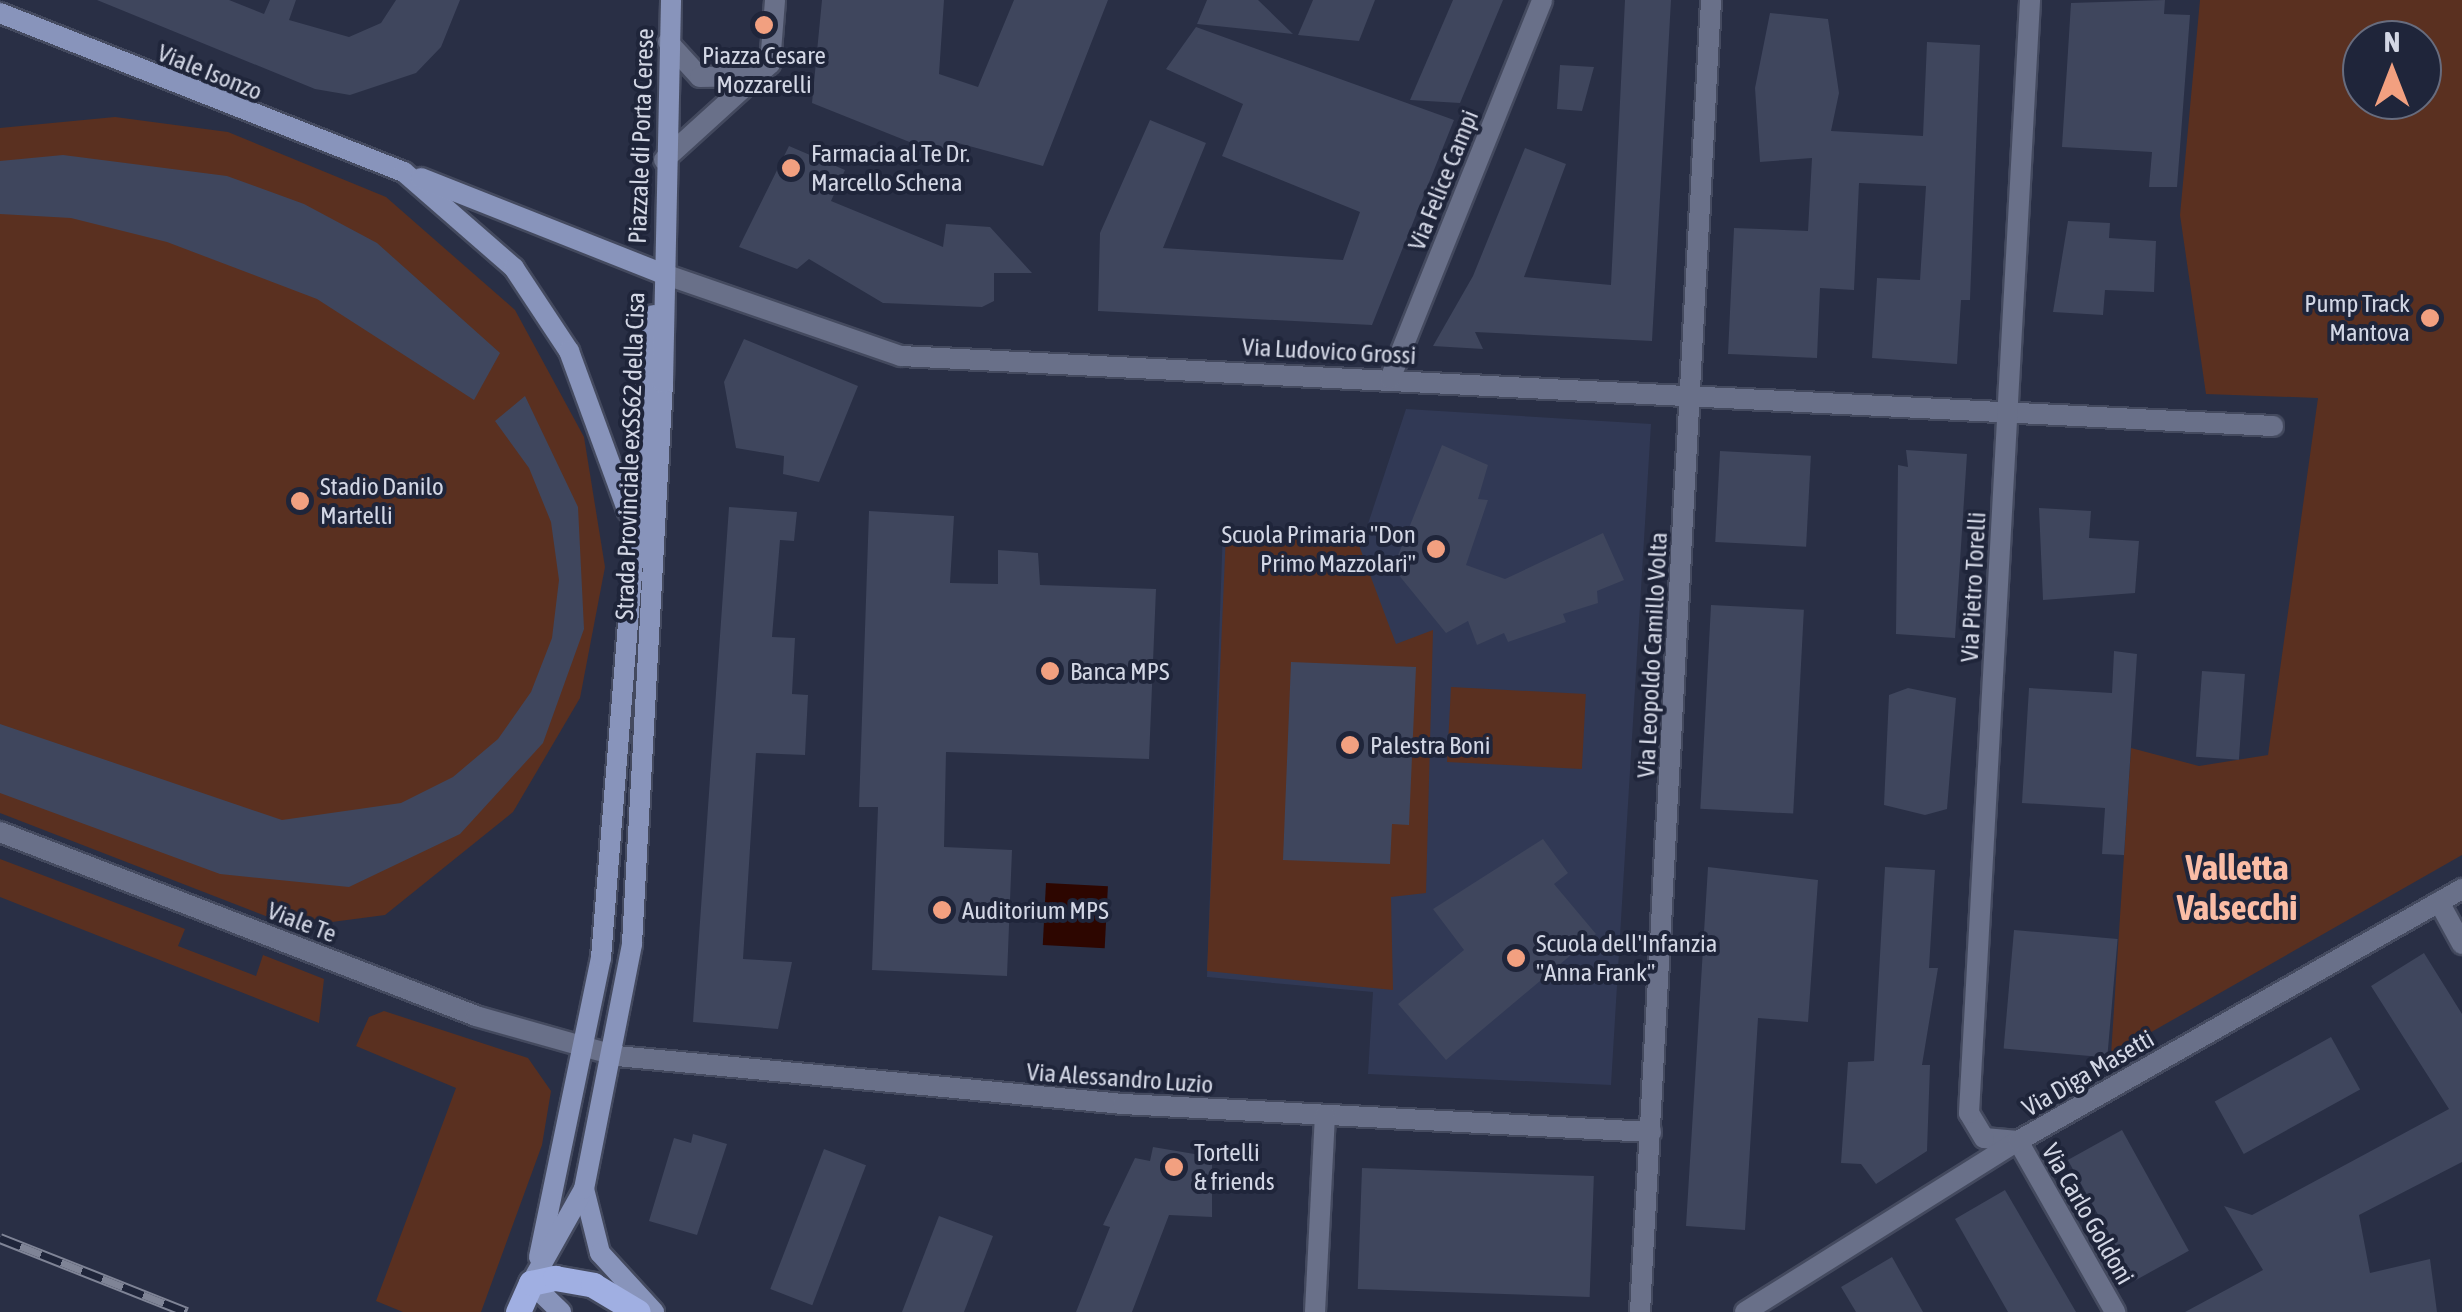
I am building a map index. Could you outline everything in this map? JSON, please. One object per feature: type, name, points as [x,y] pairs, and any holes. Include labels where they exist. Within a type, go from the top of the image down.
[{"type":"main road","name":"Piazzale di Porta Cerese","points":[[661,273],[671,0]]},
{"type":"main road","name":"Viale Isonzo","points":[[0,13],[661,273]]},
{"type":"main road","name":"Viale Isonzo","points":[[404,172],[514,268],[570,350],[632,523]]},
{"type":"main road","name":"Strada Provinciale exSS62 della Cisa","points":[[532,1283],[589,1050],[632,523],[661,273]]},
{"type":"main road","name":"Strada Provinciale exSS62 della Cisa","points":[[532,1283],[584,1189],[617,1056],[632,944],[661,273]]},
{"type":"main road","points":[[584,1189],[600,1254],[654,1312]]},
{"type":"main road","points":[[518,1312],[532,1283]]},
{"type":"main road","points":[[532,1283],[561,1312]]},
{"type":"main road","points":[[532,1283],[593,1285],[638,1312]]},
{"type":"street","points":[[664,160],[770,64],[775,0]]},
{"type":"street","name":"Via Felice Campi","points":[[1390,379],[1542,0]]},
{"type":"street","name":"Via Leopoldo Camillo Volta","points":[[1640,1312],[1711,0]]},
{"type":"street","name":"Via Pietro Torelli","points":[[2018,1141],[1984,1138],[1969,1113],[2030,0]]},
{"type":"street","points":[[668,42],[700,77],[756,76]]},
{"type":"street","name":"Via Ludovico Grossi","points":[[661,273],[901,356],[2273,426]]},
{"type":"street","name":"Viale Te","points":[[0,832],[476,1016],[589,1050]]},
{"type":"street","name":"Via Diga Masetti","points":[[1745,1312],[2018,1141],[2462,889]]},
{"type":"street","points":[[2439,902],[2462,944]]},
{"type":"street","name":"Via Alessandro Luzio","points":[[589,1050],[812,1080],[1325,1115],[1650,1132]]},
{"type":"street","points":[[1315,1312],[1325,1115]]},
{"type":"street","name":"Via Carlo Goldoni","points":[[2018,1141],[2116,1312]]},
{"type":"shaded area","points":[[2200,0],[2462,0],[2462,855],[2111,1055],[2131,748],[2199,766],[2268,755],[2318,398],[2206,394],[2180,215]]},
{"type":"shaded area","name":"Stadio Danilo Martelli","points":[[115,117],[228,132],[386,197],[515,310],[584,437],[605,567],[580,698],[513,812],[385,915],[294,927],[0,813],[0,128]]},
{"type":"shaded area","points":[[1406,409],[1651,424],[1611,1085],[1368,1074],[1373,992],[1207,977],[1223,528],[1364,536]]},
{"type":"shaded area","points":[[1226,533],[1357,540],[1396,644],[1433,630],[1426,893],[1391,897],[1393,990],[1207,971]]},
{"type":"shaded area","points":[[1451,687],[1586,694],[1582,769],[1447,762]]},
{"type":"shaded area","points":[[0,859],[185,929],[178,946],[256,976],[263,955],[324,979],[319,1023],[0,897]]},
{"type":"shaded area","points":[[1046,883],[1108,886],[1105,948],[1043,945]]},
{"type":"shaded area","points":[[384,1011],[528,1058],[551,1091],[542,1145],[481,1312],[403,1312],[376,1301],[456,1088],[356,1046],[369,1017]]},
{"type":"building","points":[[97,0],[229,0],[264,14],[270,0],[296,0],[289,20],[349,37],[381,23],[396,0],[460,0],[441,47],[416,73],[350,95],[315,89]]},
{"type":"building","points":[[822,0],[944,0],[939,74],[978,87],[1014,0],[1108,0],[1043,166],[958,143],[952,159],[812,103]]},
{"type":"building","points":[[1207,0],[1258,0],[1293,34],[1197,24]]},
{"type":"building","points":[[1313,0],[1375,0],[1359,41],[1298,35]]},
{"type":"building","points":[[1453,0],[1503,0],[1460,103],[1410,100]]},
{"type":"building","points":[[1625,0],[1671,0],[1652,341],[1475,332],[1483,349],[1433,346],[1473,276],[1525,148],[1566,164],[1524,277],[1611,285]]},
{"type":"building","points":[[2165,0],[2164,14],[2190,15],[2177,187],[2149,187],[2152,152],[2062,147],[2071,3]]},
{"type":"building","points":[[1770,13],[1828,19],[1839,93],[1831,131],[1923,136],[1927,42],[1980,45],[1970,300],[1961,300],[1957,364],[1872,358],[1877,278],[1920,280],[1926,186],[1859,183],[1854,290],[1820,288],[1817,358],[1728,354],[1734,228],[1808,231],[1812,158],[1760,162],[1755,88]]},
{"type":"building","points":[[1196,27],[1454,120],[1372,325],[1098,311],[1100,233],[1150,120],[1206,143],[1163,248],[1343,260],[1360,212],[1222,156],[1243,104],[1166,69]]},
{"type":"building","points":[[1560,65],[1594,67],[1582,111],[1557,109]]},
{"type":"building","points":[[789,146],[845,170],[831,201],[943,247],[946,224],[990,227],[1032,273],[994,273],[994,301],[982,307],[883,303],[809,259],[797,269],[739,247]]},
{"type":"building","points":[[63,155],[227,176],[304,204],[377,243],[500,353],[474,400],[317,299],[167,242],[71,218],[0,214],[0,161]]},
{"type":"building","points":[[2068,221],[2110,223],[2109,238],[2156,241],[2154,292],[2105,290],[2103,315],[2053,312]]},
{"type":"building","points":[[744,339],[858,386],[819,482],[783,474],[784,456],[736,448],[724,382]]},
{"type":"building","points":[[525,396],[578,507],[584,629],[543,743],[460,834],[349,887],[220,874],[0,793],[0,724],[282,820],[401,803],[453,777],[498,739],[531,692],[552,638],[559,580],[551,522],[529,468],[495,421]]},
{"type":"building","name":"Scuola Primaria \"Don Primo Mazzolari\"","points":[[1442,445],[1488,465],[1478,499],[1488,500],[1466,565],[1505,579],[1603,533],[1624,580],[1597,591],[1598,603],[1563,614],[1566,622],[1508,642],[1504,633],[1477,645],[1468,621],[1446,633],[1393,568]]},
{"type":"building","points":[[1906,450],[1967,454],[1955,638],[1896,634],[1898,465],[1908,467]]},
{"type":"building","points":[[1720,451],[1811,456],[1806,547],[1715,542]]},
{"type":"building","points":[[729,507],[797,512],[794,541],[780,540],[772,637],[795,638],[792,694],[808,695],[805,755],[756,753],[743,959],[792,962],[778,1029],[693,1022]]},
{"type":"building","points":[[2039,508],[2091,511],[2089,538],[2139,541],[2135,593],[2043,600]]},
{"type":"building","points":[[869,511],[954,516],[950,583],[998,584],[998,550],[1038,553],[1040,585],[1156,589],[1149,759],[946,752],[944,847],[1012,850],[1007,976],[872,970],[878,807],[859,807]]},
{"type":"building","points":[[1711,605],[1804,610],[1793,814],[1700,809]]},
{"type":"building","points":[[2114,651],[2137,654],[2124,855],[2102,854],[2105,808],[2022,803],[2029,688],[2112,693]]},
{"type":"building","name":"Palestra Boni","points":[[1291,662],[1416,667],[1409,825],[1392,824],[1390,864],[1283,860]]},
{"type":"building","points":[[2202,671],[2245,674],[2239,760],[2196,757]]},
{"type":"building","points":[[1908,688],[1956,698],[1947,809],[1925,815],[1884,805],[1889,695]]},
{"type":"building","name":"Scuola dell'Infanzia \"Anna Frank\"","points":[[1543,839],[1568,873],[1554,884],[1596,934],[1446,1060],[1398,1004],[1464,950],[1433,909]]},
{"type":"building","points":[[1708,867],[1818,880],[1808,1022],[1758,1018],[1745,1230],[1686,1226]]},
{"type":"building","points":[[1885,867],[1935,870],[1929,968],[1938,968],[1922,1065],[1930,1065],[1927,1151],[1876,1184],[1861,1164],[1841,1163],[1848,1062],[1874,1061]]},
{"type":"building","points":[[2014,930],[2118,939],[2107,1058],[2004,1049]]},
{"type":"building","points":[[2424,953],[2462,1014],[2462,1162],[2359,1215],[2370,1273],[2430,1259],[2437,1312],[2185,1312],[2263,1270],[2224,1206],[2252,1215],[2449,1109],[2371,986]]},
{"type":"building","points":[[2331,1037],[2360,1089],[2244,1154],[2215,1101]]},
{"type":"building","points":[[2122,1130],[2189,1251],[2135,1281],[2068,1160]]},
{"type":"building","points":[[693,1134],[727,1144],[697,1235],[649,1221],[674,1138],[691,1143]]},
{"type":"building","points":[[1153,1147],[1212,1157],[1212,1217],[1169,1215],[1132,1312],[1076,1312],[1110,1227],[1103,1225],[1135,1158],[1150,1161]]},
{"type":"building","points":[[824,1149],[866,1165],[812,1305],[770,1289]]},
{"type":"building","points":[[1362,1168],[1594,1176],[1590,1297],[1358,1289]]},
{"type":"building","points":[[2005,1190],[2076,1312],[2008,1312],[1955,1219]]},
{"type":"building","points":[[939,1216],[993,1236],[964,1312],[902,1312]]},
{"type":"building","points":[[1892,1257],[1923,1312],[1856,1312],[1841,1287]]},
{"type":"railway","points":[[0,1238],[187,1312]]},
{"type":"place","name":"Piazza Cesare Mozzarelli","points":[[764,25]]},
{"type":"place","name":"Farmacia al Te Dr. Marcello Schena","points":[[791,168]]},
{"type":"place","name":"Pump Track Mantova","points":[[2430,318]]},
{"type":"place","name":"Stadio Danilo Martelli","points":[[300,501]]},
{"type":"place","name":"Scuola Primaria \"Don Primo Mazzolari\"","points":[[1436,549]]},
{"type":"place","name":"Banca MPS","points":[[1050,671]]},
{"type":"place","name":"Palestra Boni","points":[[1350,745]]},
{"type":"place","name":"Auditorium MPS","points":[[942,910]]},
{"type":"place","name":"Scuola dell'Infanzia \"Anna Frank\"","points":[[1516,958]]},
{"type":"place","name":"Tortelli & friends","points":[[1174,1167]]},
{"type":"district","name":"Valletta Valsecchi","points":[[2237,887]]}]
